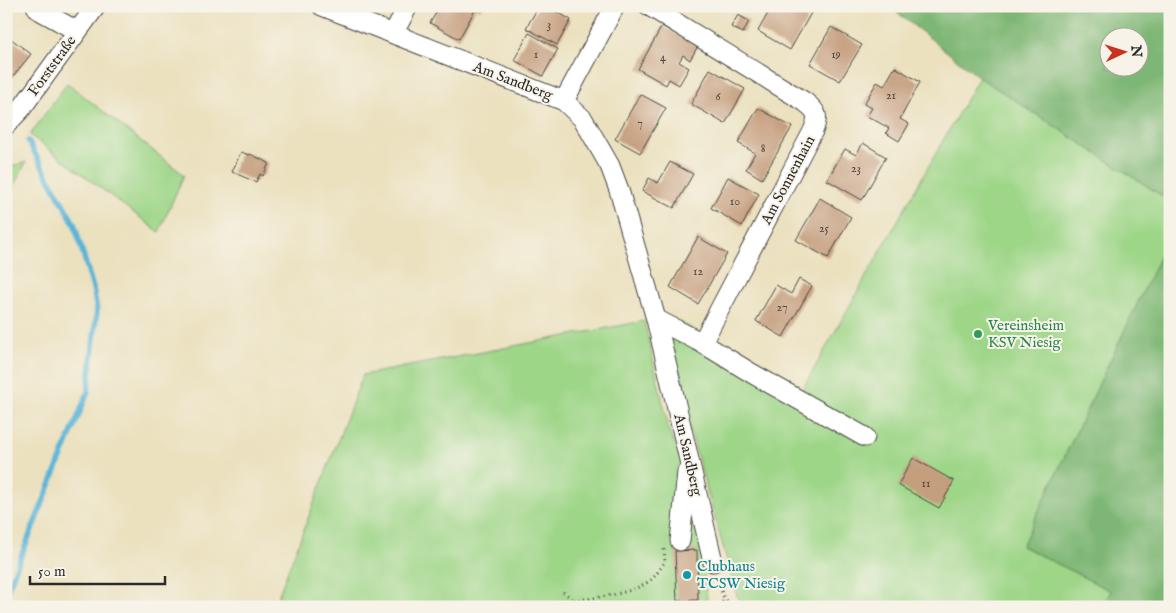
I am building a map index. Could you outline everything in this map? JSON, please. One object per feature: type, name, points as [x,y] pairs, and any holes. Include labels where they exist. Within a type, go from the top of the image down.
[{"type":"street","points":[[36,6],[39,10],[77,31]]},
{"type":"street","name":"Forststraße","points":[[6,125],[21,109],[96,6]]},
{"type":"street","name":"Am Sandberg","points":[[322,6],[564,101],[583,119],[610,166],[619,190],[656,319],[713,562]]},
{"type":"street","points":[[393,34],[408,6]]},
{"type":"street","points":[[564,101],[615,6]]},
{"type":"street","name":"Am Sonnenhain","points":[[649,6],[805,102],[813,108],[817,115],[813,131],[702,343]]},
{"type":"street","points":[[656,319],[702,343],[752,374],[865,437]]},
{"type":"street","points":[[680,541],[688,454]]},
{"type":"path","points":[[563,592],[574,600],[590,599],[614,595],[641,586],[653,578],[665,562],[664,547],[669,543],[680,541]]},
{"type":"path","points":[[722,607],[723,596],[732,607]]},
{"type":"path","points":[[574,600],[575,607]]},
{"type":"green space","points":[[889,6],[1170,6],[1170,201],[979,77]]},
{"type":"green space","name":"Vereinsheim KSV Niesig","points":[[979,77],[1170,201],[1170,235],[1022,546],[1111,591],[1103,607],[746,607],[737,596],[668,353],[674,319],[802,390]]},
{"type":"green space","points":[[67,83],[184,175],[159,232],[30,135]]},
{"type":"green space","points":[[26,162],[6,203],[6,168]]},
{"type":"green space","points":[[1170,235],[1170,607],[1103,607],[1111,591],[1022,546]]},
{"type":"green space","points":[[644,321],[671,438],[688,461],[708,607],[274,607],[363,375]]},
{"type":"building","points":[[440,6],[483,6],[480,10],[476,8],[459,39],[430,23]]},
{"type":"building","points":[[539,6],[547,6],[571,20],[557,45],[526,28]]},
{"type":"building","points":[[772,6],[815,6],[790,50],[758,31]]},
{"type":"building","points":[[738,15],[749,21],[743,33],[731,27]]},
{"type":"building","points":[[662,26],[698,46],[690,60],[683,55],[679,62],[689,68],[679,85],[669,79],[666,85],[638,69]]},
{"type":"building","points":[[831,27],[862,45],[840,81],[810,64]]},
{"type":"building","points":[[529,33],[558,49],[543,76],[514,60]]},
{"type":"building","points":[[6,35],[31,54],[6,85]]},
{"type":"building","points":[[895,67],[920,82],[900,119],[909,124],[899,141],[886,133],[889,128],[867,116],[872,108],[864,104],[877,82],[884,86]]},
{"type":"building","points":[[710,69],[745,89],[725,124],[691,104]]},
{"type":"building","points":[[640,94],[666,108],[640,153],[615,139]]},
{"type":"building","points":[[758,108],[792,127],[762,179],[746,169],[755,153],[738,143]]},
{"type":"building","points":[[863,143],[886,157],[862,200],[827,180],[845,149],[856,155]]},
{"type":"building","points":[[241,152],[269,163],[263,176],[260,174],[256,182],[232,172]]},
{"type":"building","points":[[670,162],[693,174],[674,208],[642,191],[649,178],[658,183]]},
{"type":"building","points":[[728,177],[759,194],[742,226],[711,208]]},
{"type":"building","points":[[820,198],[851,217],[828,258],[796,240]]},
{"type":"building","points":[[698,237],[727,254],[698,304],[670,287]]},
{"type":"building","points":[[799,279],[812,286],[783,337],[756,321],[776,285],[791,294]]},
{"type":"building","points":[[913,458],[954,481],[939,508],[898,485]]},
{"type":"building","name":"Clubhaus TCSW Niesig","points":[[697,550],[698,600],[677,601],[675,551]]},
{"type":"waterway","points":[[6,593],[88,392],[97,310],[93,288],[74,223],[28,141]]},
{"type":"place","name":"Vereinsheim KSV Niesig","points":[[978,334]]},
{"type":"place","name":"Clubhaus TCSW Niesig","points":[[687,575]]}]
